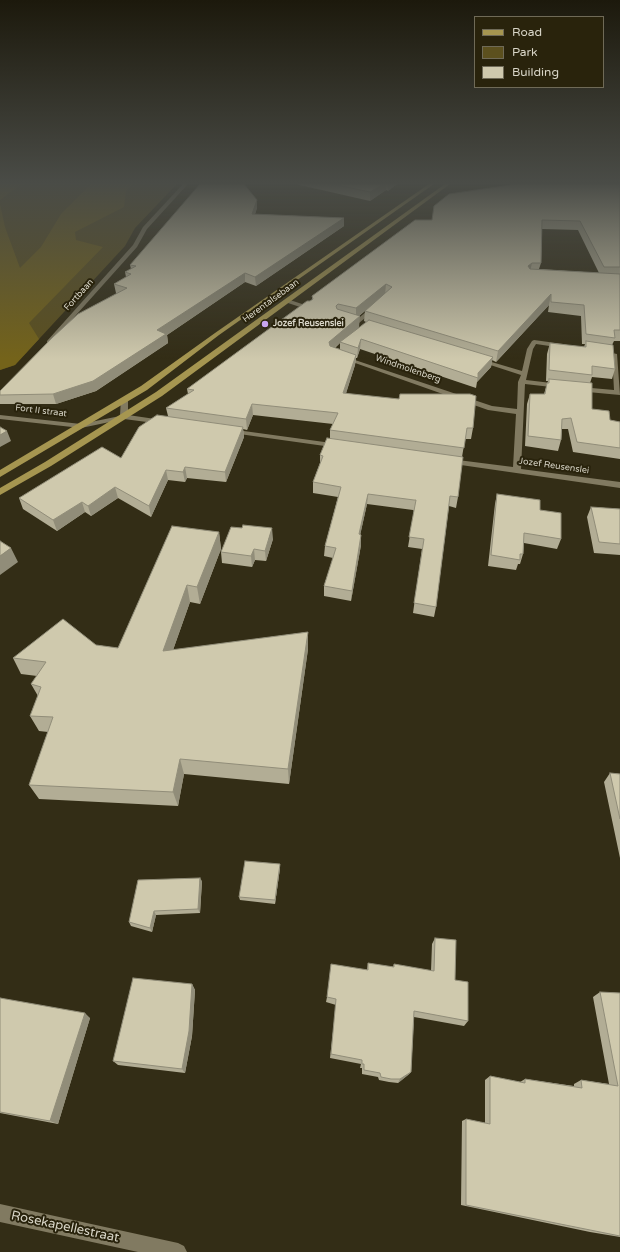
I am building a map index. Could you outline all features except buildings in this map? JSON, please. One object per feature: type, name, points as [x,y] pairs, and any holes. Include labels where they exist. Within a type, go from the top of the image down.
[{"type":"main road","name":"Herentalsebaan","points":[[0,474],[144,388],[217,334],[348,242]]},
{"type":"main road","name":"Herentalsebaan","points":[[0,492],[124,417],[368,242]]},
{"type":"street","name":"Fortbaan","points":[[44,348],[137,242]]},
{"type":"street","points":[[287,301],[309,308]]},
{"type":"street","points":[[367,325],[354,321],[377,305]]},
{"type":"street","points":[[517,471],[523,379],[530,349],[534,342],[572,347]]},
{"type":"street","points":[[472,358],[523,379],[570,388],[618,393],[614,354]]},
{"type":"street","name":"Windmolenberg","points":[[340,356],[491,408],[521,412]]},
{"type":"street","points":[[124,400],[124,417]]},
{"type":"street","name":"Fort II straat","points":[[0,417],[81,426]]},
{"type":"street","points":[[81,426],[124,417],[167,423]]},
{"type":"street","points":[[220,430],[344,446]]},
{"type":"street","name":"Jozef Reusenslei","points":[[438,460],[620,485]]},
{"type":"street","name":"Rosekapellestraat","points":[[0,1213],[178,1252]]},
{"type":"green space","points":[[0,242],[127,242],[15,365],[0,370]]},
{"type":"shaded area","points":[[0,242],[11,242],[20,268],[44,242],[85,242],[103,247],[29,323],[39,339],[15,365],[0,370]]},
{"type":"place","name":"Jozef Reusenslei","points":[[265,324]]}]
